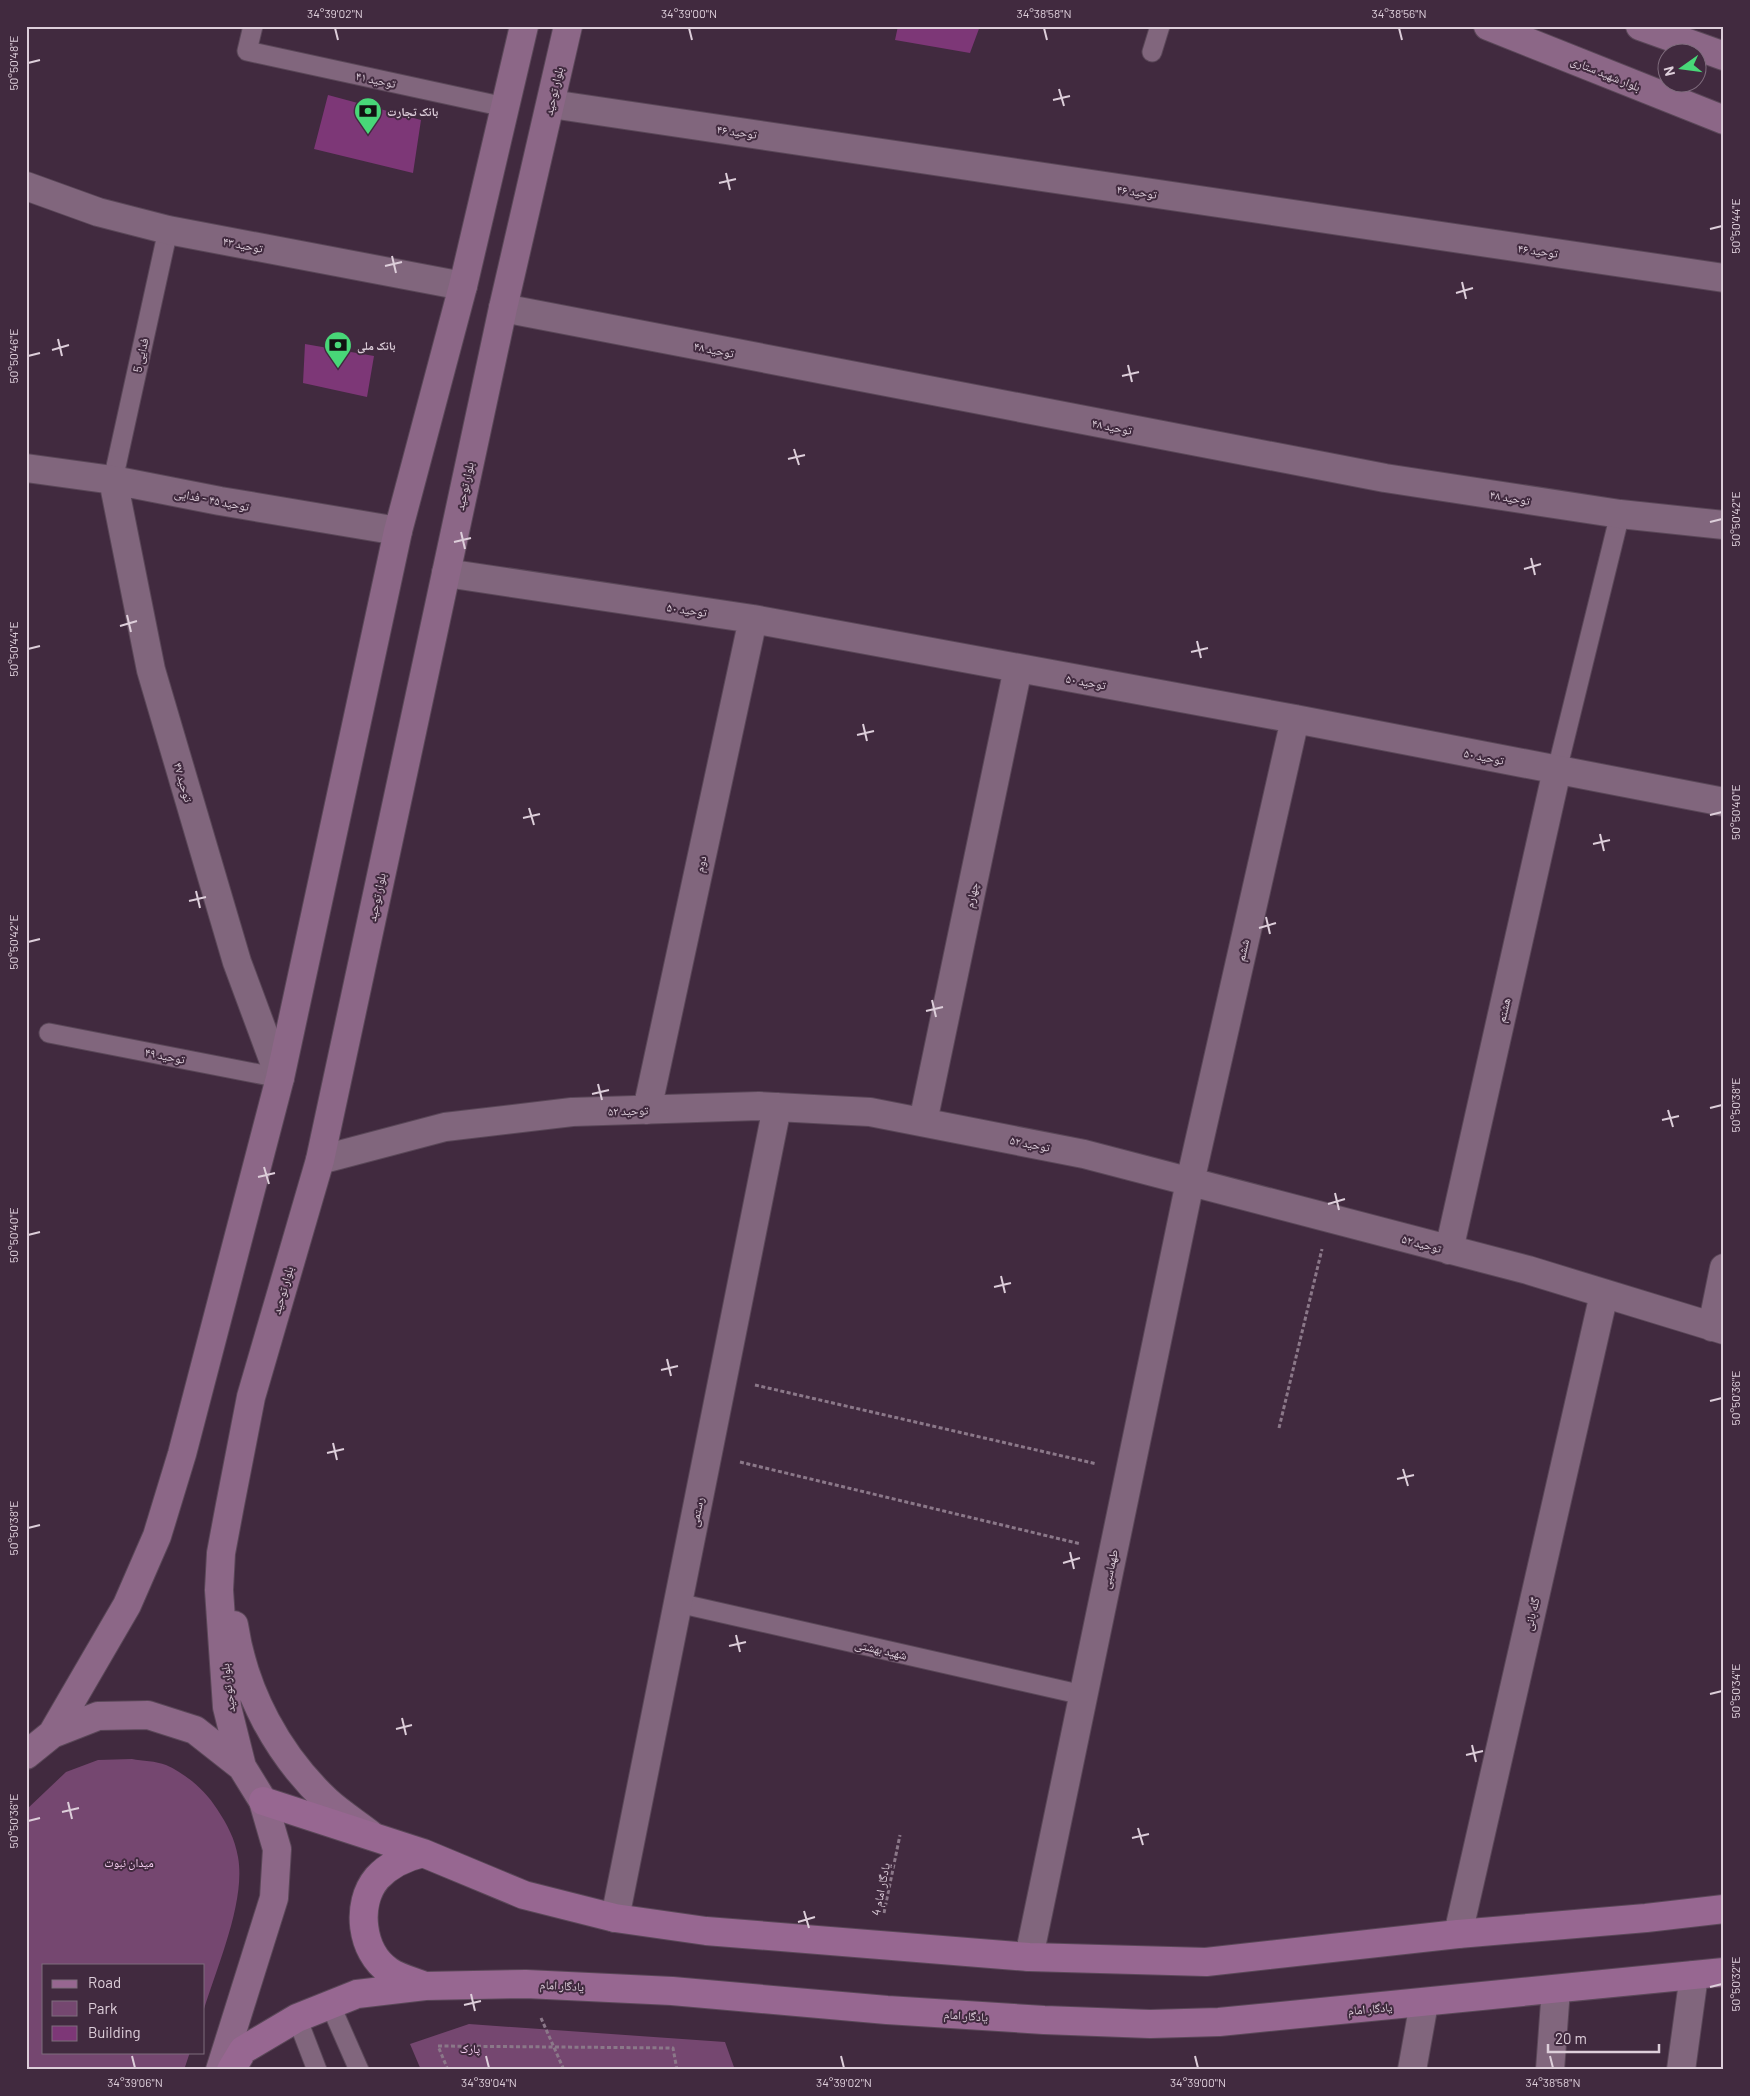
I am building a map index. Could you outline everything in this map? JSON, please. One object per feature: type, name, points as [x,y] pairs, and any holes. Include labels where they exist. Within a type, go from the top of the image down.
[{"type":"main road","points":[[52,1734],[127,1605],[157,1536],[184,1444],[280,1078],[398,531],[463,286],[524,26]]},
{"type":"main road","name":"بلوار توحید","points":[[242,1767],[228,1707],[219,1590],[221,1553],[251,1397],[320,1160],[503,308],[568,26]]},
{"type":"main road","name":"بلوار شهید ستاری","points":[[1488,26],[1724,120]]},
{"type":"main road","points":[[1640,26],[1724,56]]},
{"type":"main road","points":[[230,1505],[230,1594],[235,1630],[243,1662],[267,1724],[283,1752],[303,1776],[328,1802],[373,1836]]},
{"type":"main road","points":[[26,1755],[52,1734],[98,1716],[148,1715],[195,1730],[242,1767],[263,1801],[277,1849],[274,1898],[220,2070]]},
{"type":"main road","points":[[263,1801],[423,1853],[524,1895],[614,1918],[706,1931],[878,1946],[1029,1957],[1206,1962],[1458,1934],[1646,1918],[1724,1909]]},
{"type":"main road","points":[[423,1853],[406,1857],[376,1879],[367,1897],[364,1920],[366,1940],[375,1957],[389,1971],[425,1986]]},
{"type":"main road","name":"یادگار امام","points":[[241,2063],[297,2018],[330,2004],[357,1994],[425,1986],[526,1984],[672,1991],[888,2010],[1024,2019],[1150,2024],[1219,2022],[1724,1972]]},
{"type":"street","name":"توحید ۴۶","points":[[551,104],[1724,278]]},
{"type":"street","name":"توحید ۴۳","points":[[26,186],[98,212],[168,230],[463,286]]},
{"type":"street","name":"توحید ۴۸","points":[[503,308],[1385,478],[1620,514],[1724,525]]},
{"type":"street","name":"توحید ۴۵ - فدایی","points":[[26,468],[113,480],[220,501],[398,531]]},
{"type":"street","name":"توحید ۴۷","points":[[113,480],[152,670],[238,962],[280,1078]]},
{"type":"street","name":"توحید ۵۰","points":[[446,573],[753,619],[1295,718],[1724,802]]},
{"type":"street","name":"دوم","points":[[647,1110],[753,619]]},
{"type":"street","name":"چهارم","points":[[924,1122],[1018,668]]},
{"type":"street","name":"ششم","points":[[1190,1182],[1295,718]]},
{"type":"street","name":"هشتم","points":[[1449,1250],[1557,770]]},
{"type":"street","name":"توحید ۵۲","points":[[320,1160],[445,1127],[572,1112],[777,1107],[870,1112],[1084,1154],[1528,1270],[1718,1329]]},
{"type":"street","name":"رستمی","points":[[614,1918],[777,1107]]},
{"type":"street","name":"طهماسبی","points":[[1029,1957],[1190,1182]]},
{"type":"street","points":[[1718,1329],[1724,1268]]},
{"type":"street","name":"گله بانی","points":[[1458,1934],[1604,1294]]},
{"type":"street","points":[[1682,2070],[1694,1975]]},
{"type":"street","points":[[1550,2070],[1556,1989]]},
{"type":"street","points":[[1412,2070],[1424,2003]]},
{"type":"lane","name":"توحید ۴۱","points":[[253,26],[247,51],[505,107]]},
{"type":"lane","points":[[1152,52],[1160,26]]},
{"type":"lane","name":"فدایی 5","points":[[113,480],[168,230]]},
{"type":"lane","points":[[1557,770],[1620,514]]},
{"type":"lane","name":"توحید ۴۹","points":[[49,1033],[280,1078]]},
{"type":"lane","name":"شهید بهشتی","points":[[678,1603],[1084,1695]]},
{"type":"lane","points":[[330,2004],[359,2070]]},
{"type":"lane","points":[[297,2018],[317,2070]]},
{"type":"path","points":[[1279,1428],[1330,1218]]},
{"type":"path","points":[[723,1377],[1129,1472]]},
{"type":"path","points":[[708,1454],[1113,1552]]},
{"type":"path","name":"یادگار امام 4","points":[[878,1946],[900,1836]]},
{"type":"path","points":[[526,1984],[564,2070]]},
{"type":"path","points":[[448,2070],[438,2046],[673,2048],[677,2070]]},
{"type":"green space","name":"میدان نبوت","points":[[132,1759],[162,1764],[181,1773],[207,1795],[224,1820],[235,1844],[238,1857],[238,1893],[229,1933],[205,2006],[205,1964],[42,1964],[42,2054],[189,2054],[184,2070],[26,2070],[26,1810],[66,1772],[98,1760]]},
{"type":"green space","name":"پارک","points":[[469,2024],[725,2042],[735,2070],[421,2070],[410,2044]]},
{"type":"building","points":[[898,26],[980,26],[970,53],[895,40]]},
{"type":"building","name":"بانک تجارت","points":[[328,95],[421,120],[413,173],[314,149]]},
{"type":"building","name":"بانک ملی","points":[[305,344],[374,356],[367,397],[303,383]]},
{"type":"place","name":"بانک تجارت","points":[[368,135]]},
{"type":"place","name":"بانک ملی","points":[[338,369]]}]
